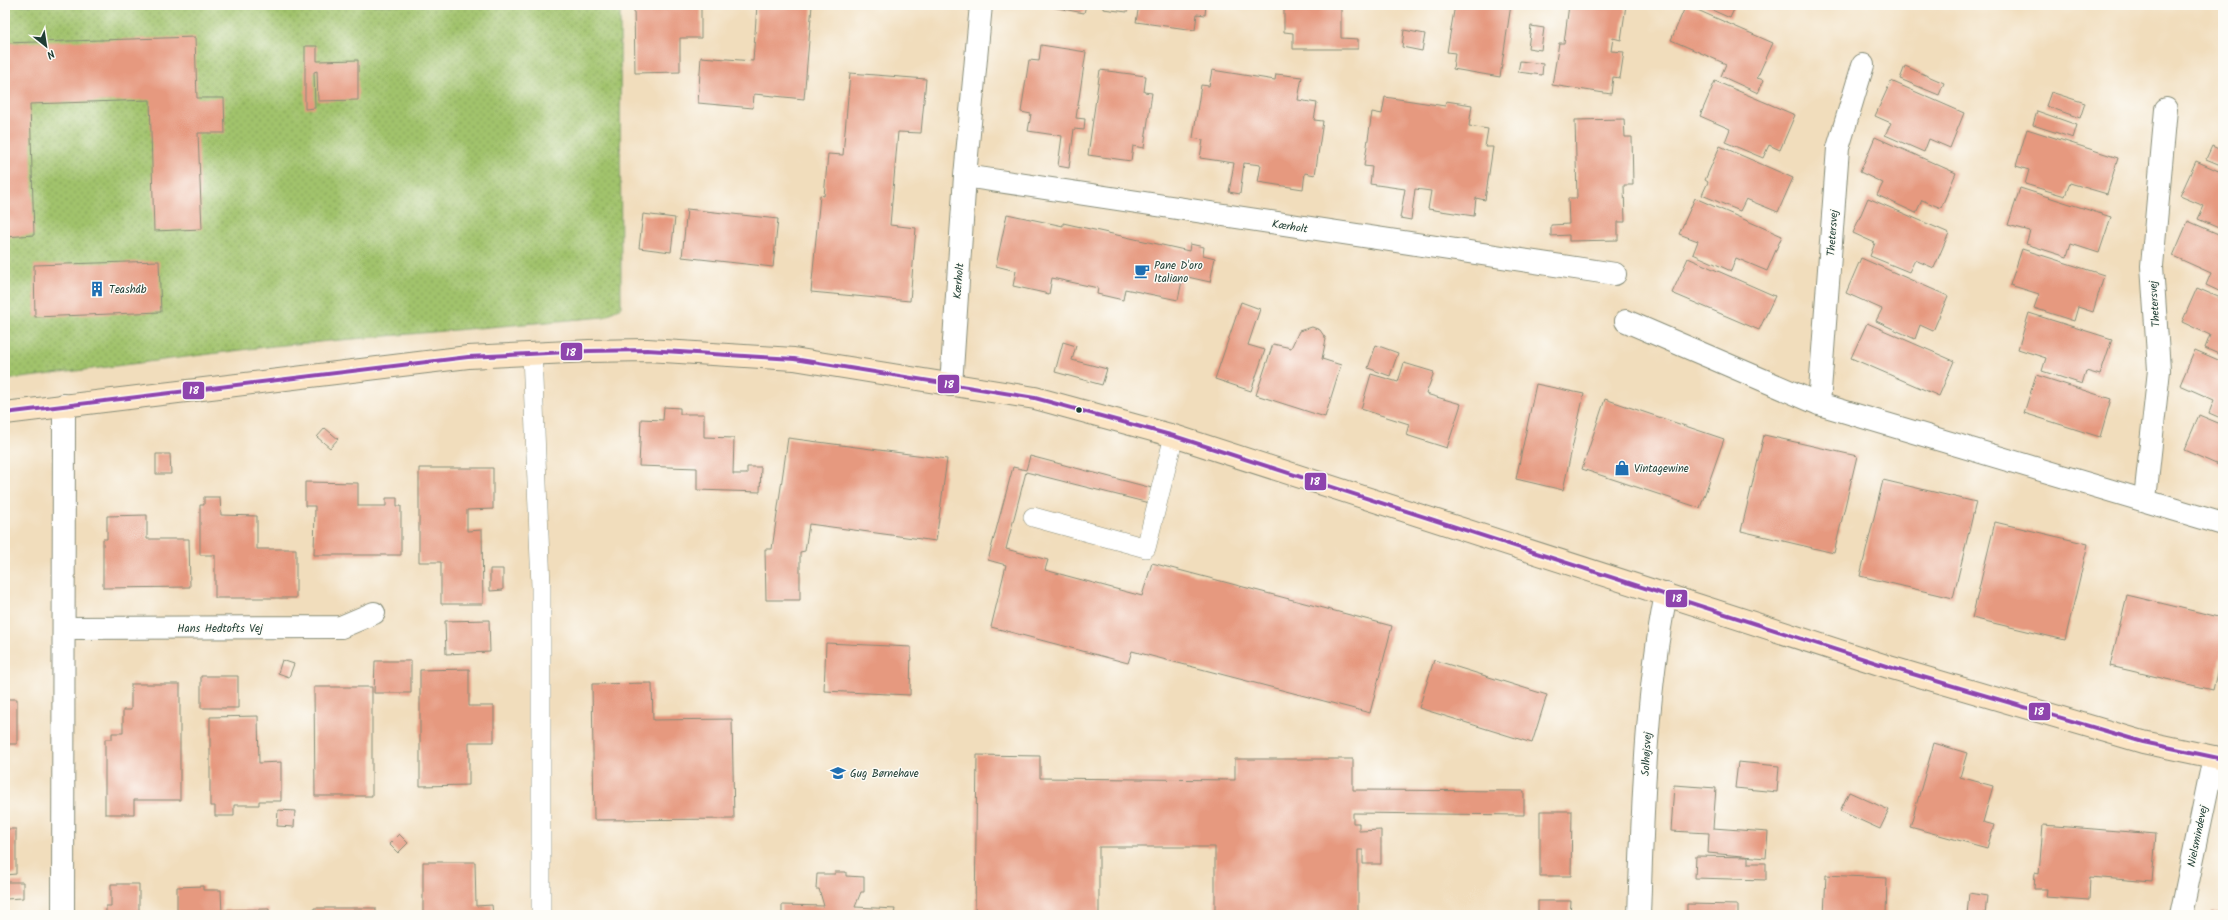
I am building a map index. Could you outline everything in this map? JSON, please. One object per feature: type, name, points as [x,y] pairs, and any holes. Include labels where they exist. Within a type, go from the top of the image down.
[{"type":"street","name":"Kærholt","points":[[951,386],[965,176],[981,5]]},
{"type":"street","name":"Thetersvej","points":[[1819,404],[1838,148],[1863,65]]},
{"type":"street","name":"Thetersvej","points":[[2145,499],[2159,370],[2152,266],[2166,109]]},
{"type":"street","name":"Kærholt","points":[[965,176],[1615,274]]},
{"type":"street","points":[[1626,321],[1819,404],[2145,499],[2223,524]]},
{"type":"street","name":"Nielsmindevej","points":[[5,413],[468,357],[532,353],[647,350],[794,359],[951,386],[1035,398],[1174,436],[1919,676],[2143,742],[2218,758],[2181,915]]},
{"type":"street","points":[[63,915],[64,405]]},
{"type":"street","name":"Solhøjsvej","points":[[1639,915],[1646,745],[1656,646],[1666,594]]},
{"type":"street","name":"Hans Hedtofts Vej","points":[[64,628],[342,627],[374,613]]},
{"type":"lane","points":[[532,353],[540,587],[541,915]]},
{"type":"lane","points":[[1033,517],[1146,548],[1174,436]]},
{"type":"green space","points":[[5,5],[620,5],[621,307],[604,317],[273,346],[5,380]]},
{"type":"building","points":[[634,5],[701,5],[701,38],[680,38],[680,72],[635,73]]},
{"type":"building","points":[[757,5],[812,5],[804,99],[754,94],[753,108],[698,103],[701,57],[753,61]]},
{"type":"building","points":[[1041,5],[1086,5],[1084,13]]},
{"type":"building","points":[[1103,5],[1128,5],[1127,12],[1103,9]]},
{"type":"building","points":[[1139,5],[1206,5],[1205,15],[1197,14],[1195,30],[1136,22]]},
{"type":"building","points":[[1284,5],[1332,5],[1332,7],[1341,7],[1341,38],[1358,39],[1358,49],[1293,49],[1293,33],[1284,32]]},
{"type":"building","points":[[1455,5],[1511,5],[1500,77],[1453,69],[1455,53],[1447,52]]},
{"type":"building","points":[[1569,5],[1626,5],[1621,40],[1613,38],[1611,51],[1624,52],[1620,78],[1613,77],[1611,94],[1552,85],[1559,43],[1564,43]]},
{"type":"building","points":[[1686,5],[1773,43],[1757,78],[1764,80],[1758,93],[1721,76],[1726,64],[1671,40]]},
{"type":"building","points":[[1701,5],[1736,5],[1730,18]]},
{"type":"building","points":[[1531,26],[1544,28],[1541,50],[1528,48]]},
{"type":"building","points":[[1404,30],[1425,34],[1422,51],[1402,47]]},
{"type":"building","points":[[195,37],[197,98],[224,98],[225,133],[198,133],[202,229],[154,231],[150,100],[30,104],[34,235],[5,237],[5,43]]},
{"type":"building","points":[[1041,45],[1086,52],[1076,118],[1085,119],[1084,130],[1074,129],[1069,168],[1058,166],[1062,136],[1028,131],[1031,114],[1021,112],[1029,60],[1039,61]]},
{"type":"building","points":[[305,46],[317,46],[317,61],[358,60],[358,100],[318,101],[317,71],[314,72],[315,108],[305,109]]},
{"type":"building","points":[[1520,61],[1543,64],[1542,75],[1518,72]]},
{"type":"building","points":[[1905,66],[1944,83],[1939,95],[1900,79]]},
{"type":"building","points":[[1100,70],[1146,76],[1144,92],[1152,93],[1144,148],[1133,146],[1131,161],[1088,155]]},
{"type":"building","points":[[1212,70],[1275,80],[1276,74],[1302,77],[1298,100],[1317,103],[1314,120],[1323,121],[1315,175],[1305,173],[1303,189],[1258,182],[1261,165],[1244,163],[1240,194],[1229,192],[1234,163],[1200,158],[1203,140],[1193,138],[1201,85],[1209,86]]},
{"type":"building","points":[[850,73],[926,79],[921,133],[898,132],[890,225],[916,228],[910,301],[811,292],[820,195],[824,196],[828,154],[843,155]]},
{"type":"building","points":[[1715,81],[1795,115],[1780,150],[1769,145],[1763,158],[1725,142],[1730,129],[1700,116]]},
{"type":"building","points":[[1891,81],[1964,113],[1950,148],[1929,139],[1924,152],[1885,135],[1891,123],[1875,116]]},
{"type":"building","points":[[2051,92],[2085,103],[2080,118],[2046,106]]},
{"type":"building","points":[[1385,97],[1445,106],[1446,101],[1472,105],[1469,126],[1488,129],[1485,147],[1493,147],[1485,200],[1476,198],[1474,216],[1428,209],[1431,191],[1415,189],[1411,220],[1400,218],[1405,189],[1370,184],[1372,167],[1364,166],[1372,112],[1382,114]]},
{"type":"building","points":[[2037,111],[2077,125],[2073,138],[2033,125]]},
{"type":"building","points":[[1624,119],[1625,137],[1632,137],[1633,185],[1624,185],[1625,222],[1618,222],[1618,240],[1569,241],[1569,235],[1551,236],[1551,225],[1569,224],[1568,198],[1577,198],[1575,120]]},
{"type":"building","points":[[2027,129],[2118,158],[2107,194],[2070,183],[2065,196],[2025,184],[2029,170],[2016,166]]},
{"type":"building","points":[[1875,137],[1956,173],[1941,208],[1922,200],[1916,213],[1877,195],[1883,183],[1860,172]]},
{"type":"building","points":[[1720,146],[1793,178],[1778,212],[1746,199],[1740,211],[1702,195],[1708,182],[1705,180]]},
{"type":"building","points":[[2212,146],[2223,151],[2223,166],[2206,159]]},
{"type":"building","points":[[2196,161],[2223,173],[2223,230],[2198,219],[2204,206],[2180,196]]},
{"type":"building","points":[[2020,188],[2111,217],[2099,253],[2071,244],[2067,257],[2026,244],[2030,231],[2008,225]]},
{"type":"building","points":[[1695,198],[1782,236],[1767,271],[1736,258],[1731,271],[1693,254],[1698,241],[1679,234]]},
{"type":"building","points":[[1868,198],[1949,233],[1934,268],[1915,260],[1909,272],[1870,256],[1875,243],[1853,233]]},
{"type":"building","points":[[687,209],[778,219],[773,267],[682,257]]},
{"type":"building","points":[[643,214],[675,218],[671,252],[639,248]]},
{"type":"building","points":[[1007,214],[1063,226],[1063,223],[1189,251],[1190,244],[1204,247],[1203,255],[1215,258],[1210,282],[1183,276],[1178,300],[1125,289],[1123,300],[1097,294],[1098,288],[1052,278],[1049,294],[1013,286],[1016,271],[996,266]]},
{"type":"building","points":[[2188,221],[2223,236],[2223,293],[2206,285],[2211,273],[2173,256]]},
{"type":"building","points":[[2022,249],[2104,275],[2093,312],[2078,307],[2074,321],[2034,308],[2039,294],[2010,285]]},
{"type":"building","points":[[1688,258],[1775,296],[1759,330],[1672,293]]},
{"type":"building","points":[[1861,258],[1948,296],[1933,331],[1920,325],[1915,339],[1876,321],[1882,309],[1846,293]]},
{"type":"building","name":"Teashåb","points":[[159,261],[161,312],[35,317],[34,265]]},
{"type":"building","points":[[2197,288],[2223,299],[2223,356],[2205,348],[2210,335],[2182,322]]},
{"type":"building","points":[[1241,302],[1260,309],[1248,345],[1265,350],[1251,391],[1215,379]]},
{"type":"building","points":[[2029,313],[2112,339],[2100,375],[2086,371],[2082,384],[2042,371],[2046,358],[2018,349]]},
{"type":"building","points":[[1867,323],[1954,361],[1939,396],[1851,358]]},
{"type":"building","points":[[1312,327],[1320,330],[1326,339],[1322,359],[1341,365],[1325,417],[1256,395],[1273,344],[1291,348],[1299,331]]},
{"type":"building","points":[[1063,342],[1076,346],[1072,360],[1107,369],[1102,385],[1055,372]]},
{"type":"building","points":[[1376,345],[1398,353],[1390,376],[1368,368]]},
{"type":"building","points":[[2195,350],[2223,362],[2223,419],[2209,413],[2214,400],[2180,385]]},
{"type":"building","points":[[1404,363],[1434,372],[1426,394],[1461,404],[1447,448],[1406,435],[1409,424],[1361,409],[1371,374],[1398,382]]},
{"type":"building","points":[[2036,375],[2111,399],[2100,437],[2024,413]]},
{"type":"building","points":[[1536,384],[1584,394],[1563,490],[1516,479]]},
{"type":"building","points":[[1605,399],[1724,439],[1700,508],[1582,469]]},
{"type":"building","points":[[664,407],[680,408],[680,414],[704,414],[704,437],[734,438],[733,474],[747,474],[747,467],[761,467],[760,492],[697,490],[697,468],[639,466],[641,419],[663,420]]},
{"type":"building","points":[[2199,415],[2223,425],[2223,467],[2184,450]]},
{"type":"building","points":[[325,428],[338,439],[330,448],[317,437]]},
{"type":"building","points":[[1764,435],[1857,456],[1834,553],[1741,531]]},
{"type":"building","points":[[788,438],[947,459],[936,541],[809,524],[805,551],[800,552],[800,600],[766,600],[765,549],[772,549]]},
{"type":"building","points":[[156,454],[170,454],[171,474],[156,474]]},
{"type":"building","points":[[1030,456],[1152,488],[1149,503],[1026,472],[1006,549],[1048,560],[1045,570],[1142,596],[1152,563],[1392,626],[1370,713],[1132,651],[1128,663],[991,627],[1006,565],[988,560],[1013,467],[1026,470]]},
{"type":"building","points":[[419,468],[493,468],[493,509],[467,510],[467,531],[482,530],[483,604],[441,604],[441,562],[419,562]]},
{"type":"building","points":[[1883,480],[1976,502],[1953,598],[1860,576]]},
{"type":"building","points":[[305,482],[358,483],[358,506],[386,506],[386,498],[397,498],[397,506],[401,506],[401,555],[314,555],[315,506],[305,506]]},
{"type":"building","points":[[204,497],[220,497],[221,515],[257,516],[257,549],[296,549],[296,598],[215,598],[215,555],[200,555],[200,505],[204,505]]},
{"type":"building","points":[[147,515],[147,539],[189,539],[190,587],[103,588],[103,539],[107,539],[107,516]]},
{"type":"building","points":[[1995,522],[2088,544],[2065,640],[1972,618]]},
{"type":"building","points":[[490,569],[503,569],[503,590],[490,591]]},
{"type":"building","points":[[2127,595],[2223,618],[2223,647],[2213,690],[2110,666]]},
{"type":"building","points":[[489,620],[490,652],[446,654],[445,621]]},
{"type":"building","points":[[826,643],[911,647],[910,695],[824,691]]},
{"type":"building","points":[[282,660],[294,664],[289,677],[278,673]]},
{"type":"building","points":[[1434,660],[1547,695],[1532,743],[1419,708]]},
{"type":"building","points":[[375,661],[411,661],[411,693],[374,693]]},
{"type":"building","points":[[469,669],[469,706],[494,706],[494,742],[469,742],[469,785],[420,786],[420,670]]},
{"type":"building","points":[[201,676],[238,676],[238,708],[201,708]]},
{"type":"building","points":[[652,683],[653,720],[732,719],[734,819],[594,820],[592,684]]},
{"type":"building","points":[[131,684],[180,684],[180,800],[134,800],[134,814],[105,814],[105,739],[112,739],[112,733],[123,733],[123,710],[131,710]]},
{"type":"building","points":[[314,687],[372,687],[372,796],[315,796]]},
{"type":"building","points":[[5,699],[17,699],[17,744],[5,744]]},
{"type":"building","points":[[258,716],[259,763],[281,762],[281,801],[259,801],[259,805],[234,805],[234,816],[215,816],[215,806],[210,806],[210,717]]},
{"type":"building","points":[[1934,743],[1967,753],[1960,777],[1993,786],[1983,822],[1994,825],[1987,848],[1910,827]]},
{"type":"building","points":[[977,755],[1040,756],[1040,778],[1235,780],[1235,759],[1353,759],[1353,790],[1524,791],[1524,815],[1353,813],[1353,823],[1359,823],[1359,831],[1381,830],[1381,864],[1363,864],[1363,850],[1358,850],[1358,915],[1215,915],[1215,847],[1099,847],[1099,915],[975,915]]},
{"type":"building","points":[[1738,762],[1779,766],[1777,792],[1735,788]]},
{"type":"building","points":[[1674,785],[1716,788],[1713,828],[1768,832],[1766,858],[1708,853],[1709,833],[1671,831]]},
{"type":"building","points":[[1849,792],[1889,810],[1880,829],[1840,811]]},
{"type":"building","points":[[278,810],[295,811],[294,827],[277,826]]},
{"type":"building","points":[[1540,811],[1572,811],[1571,876],[1540,876]]},
{"type":"building","points":[[2043,825],[2156,834],[2152,882],[2090,877],[2089,900],[2046,897],[2047,889],[2034,889],[2035,873],[2039,874]]},
{"type":"building","points":[[5,829],[16,829],[16,874],[5,875]]},
{"type":"building","points":[[399,834],[408,843],[398,853],[389,844]]},
{"type":"building","points":[[1696,856],[1748,857],[1748,863],[1766,863],[1766,880],[1695,878]]},
{"type":"building","points":[[423,862],[475,862],[476,906],[492,905],[493,915],[423,915]]},
{"type":"building","points":[[835,872],[846,872],[846,876],[864,877],[864,892],[861,892],[855,907],[895,909],[894,915],[782,915],[782,905],[824,906],[819,889],[816,889],[817,874],[835,874]]},
{"type":"building","points":[[1826,875],[1887,878],[1886,915],[1824,915]]},
{"type":"building","points":[[5,882],[23,882],[23,898],[5,899]]},
{"type":"building","points":[[111,884],[139,884],[139,915],[106,915],[106,906],[111,906]]},
{"type":"building","points":[[203,886],[203,890],[221,890],[222,915],[177,915],[177,887]]},
{"type":"building","points":[[1969,893],[1987,896],[1985,915],[1967,915]]},
{"type":"building","points":[[1538,901],[1571,901],[1570,915],[1538,915]]},
{"type":"building","points":[[1687,904],[1738,905],[1738,915],[1687,915]]},
{"type":"building","points":[[314,908],[376,908],[376,915],[314,915]]},
{"type":"building","points":[[269,909],[269,915],[224,915],[224,910]]},
{"type":"building","points":[[2212,910],[2223,912],[2223,915],[2211,915]]},
{"type":"transit line","name":"18","points":[[5,413],[468,357],[589,351],[647,350],[794,359],[1035,398],[1174,436],[1889,667],[2143,742],[2223,759]]},
{"type":"place","name":"Pane D'oro Italiano","points":[[1142,271]]},
{"type":"place","name":"Teashåb","points":[[97,289]]},
{"type":"place","name":"Vintagewine","points":[[1622,468]]},
{"type":"place","name":"Gug Børnehave","points":[[838,773]]}]
